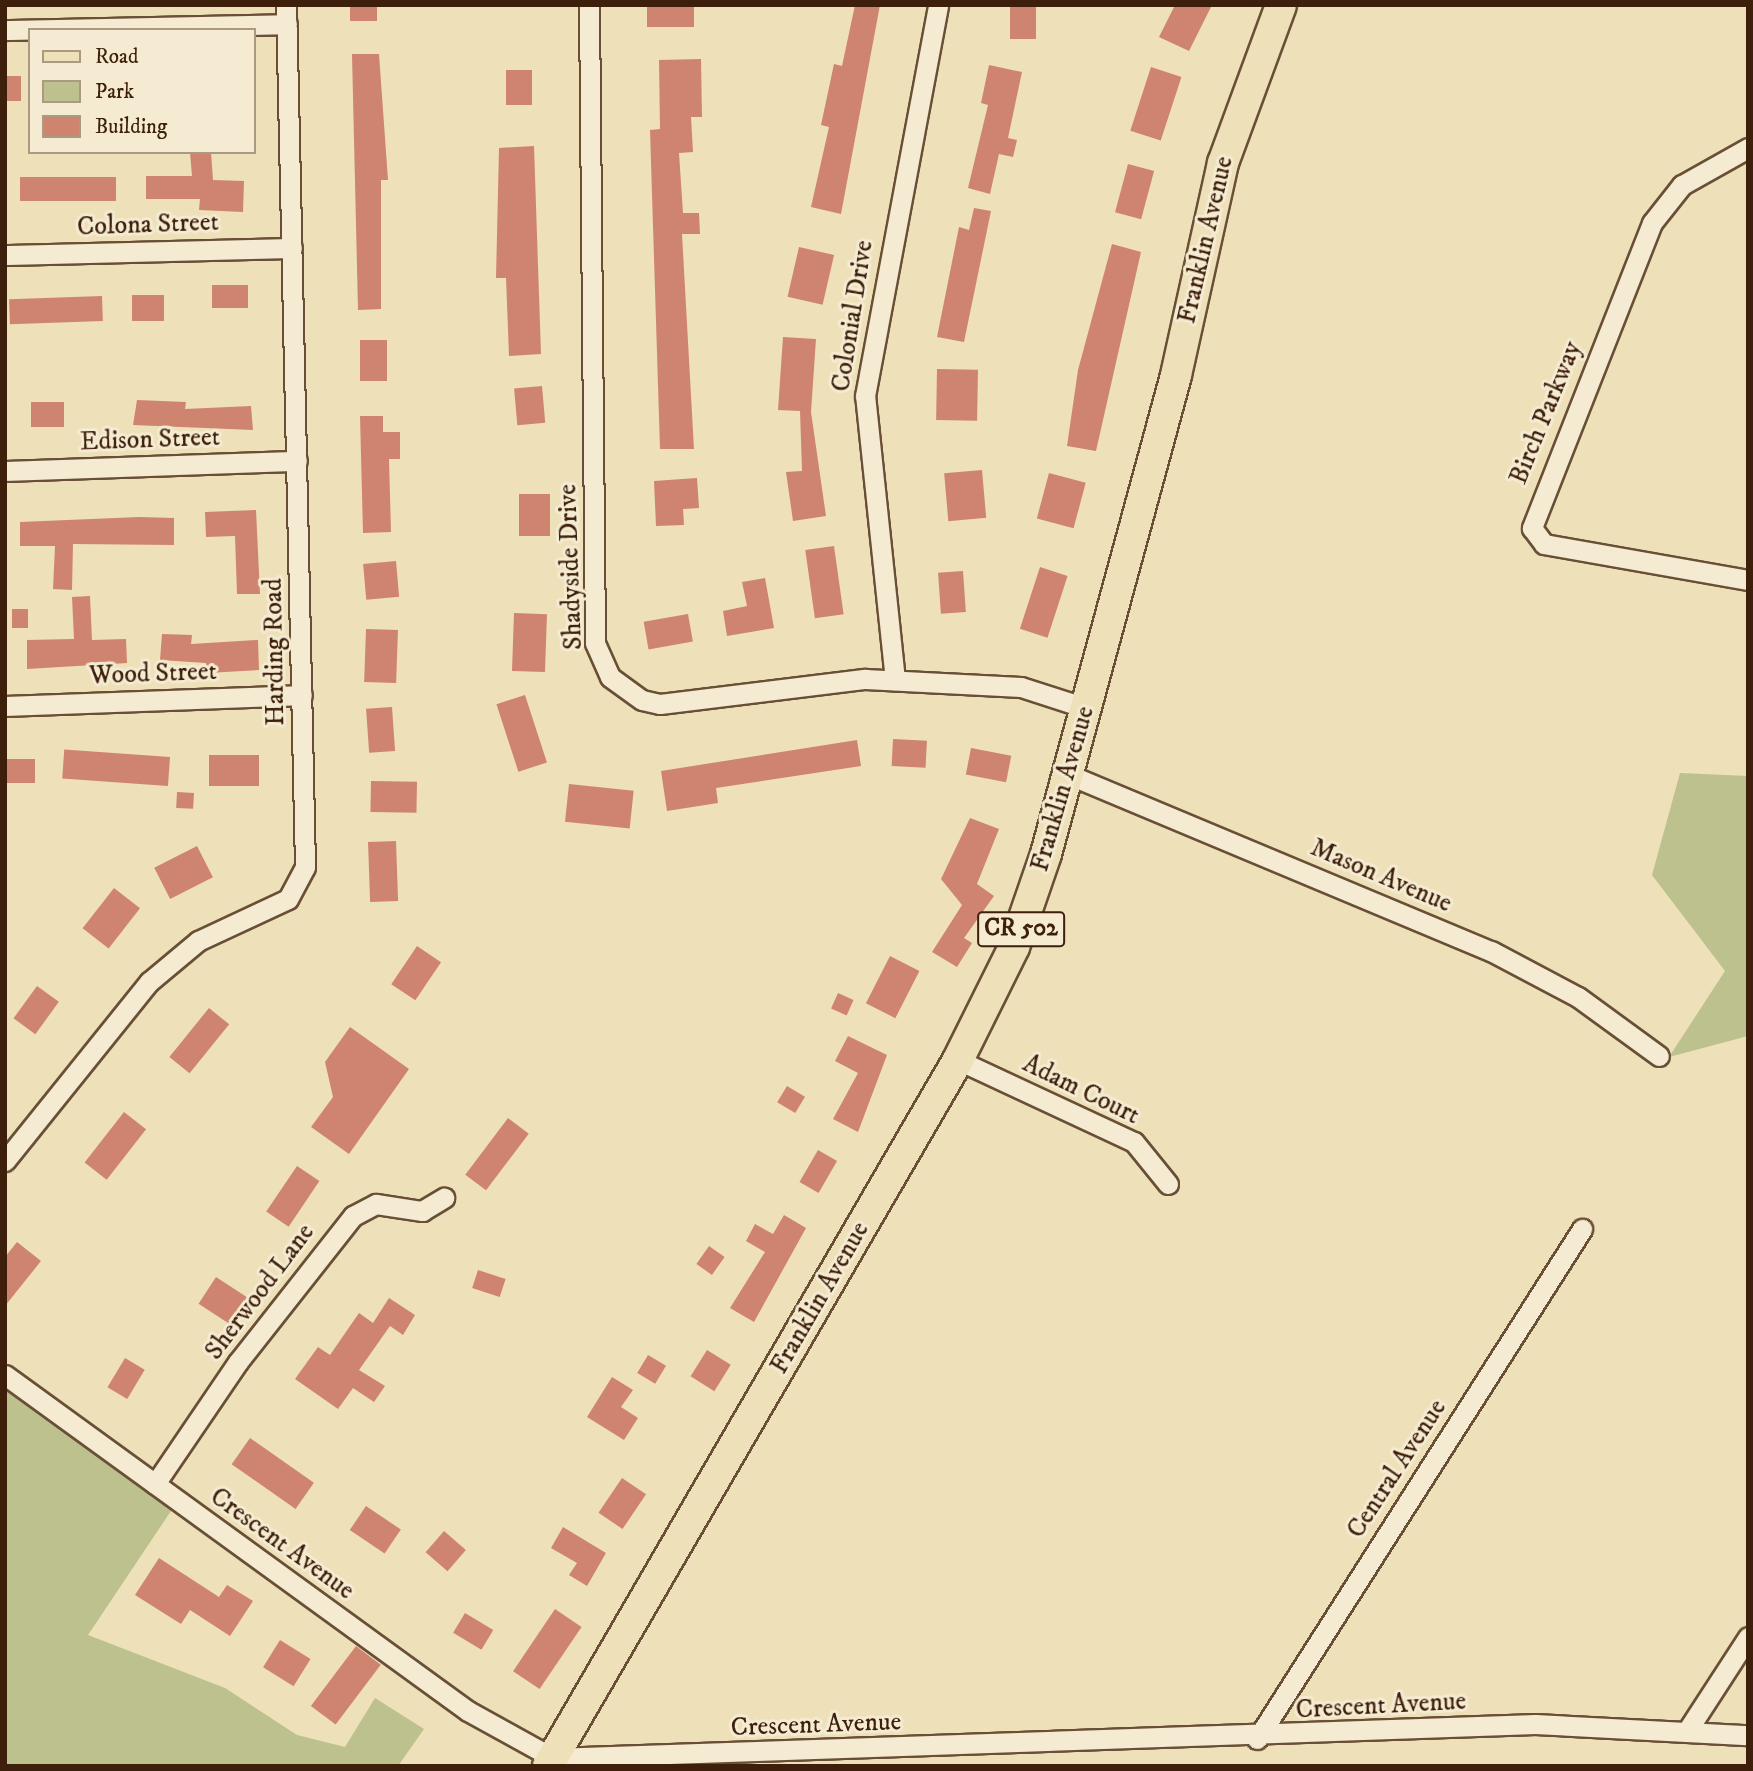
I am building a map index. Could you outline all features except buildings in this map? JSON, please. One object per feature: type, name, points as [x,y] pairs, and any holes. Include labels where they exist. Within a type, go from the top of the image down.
[{"type":"main road","name":"Franklin Avenue","points":[[551,1762],[958,1060],[1014,947],[1086,708],[1176,375],[1223,163],[1281,5]]},
{"type":"street","name":"Shadyside Drive","points":[[589,5],[595,643],[601,662],[624,690],[660,704],[800,682],[895,680],[1021,687],[1086,708]]},
{"type":"street","name":"Colonial Drive","points":[[895,680],[865,396],[938,5]]},
{"type":"street","points":[[43,28],[287,15]]},
{"type":"street","name":"Harding Road","points":[[5,1161],[172,960],[229,925],[273,910],[298,886],[306,859],[287,15]]},
{"type":"street","points":[[5,30],[28,29]]},
{"type":"street","name":"Birch Parkway","points":[[1748,148],[1682,186],[1652,223],[1532,528],[1544,544],[1748,580]]},
{"type":"street","name":"Colona Street","points":[[5,255],[292,248]]},
{"type":"street","name":"Edison Street","points":[[5,471],[297,461]]},
{"type":"street","name":"Wood Street","points":[[5,706],[302,695]]},
{"type":"street","name":"Mason Avenue","points":[[1067,774],[1491,951],[1578,997],[1659,1056]]},
{"type":"street","name":"Adam Court","points":[[958,1060],[1134,1142],[1168,1184]]},
{"type":"street","name":"Sherwood Lane","points":[[155,1484],[238,1362],[353,1216],[376,1204],[422,1211],[444,1198]]},
{"type":"street","name":"Central Avenue","points":[[1256,1739],[1582,1228]]},
{"type":"street","name":"Crescent Avenue","points":[[5,1375],[468,1711],[551,1762],[1256,1739],[1535,1724],[1748,1735]]},
{"type":"street","points":[[1687,1731],[1748,1637]]},
{"type":"green space","points":[[1680,773],[1748,776],[1748,1036],[1669,1057],[1725,971],[1652,875]]},
{"type":"green space","points":[[5,1370],[179,1499],[88,1635],[225,1688],[297,1735],[345,1747],[375,1698],[424,1729],[398,1766],[5,1766]]}]
